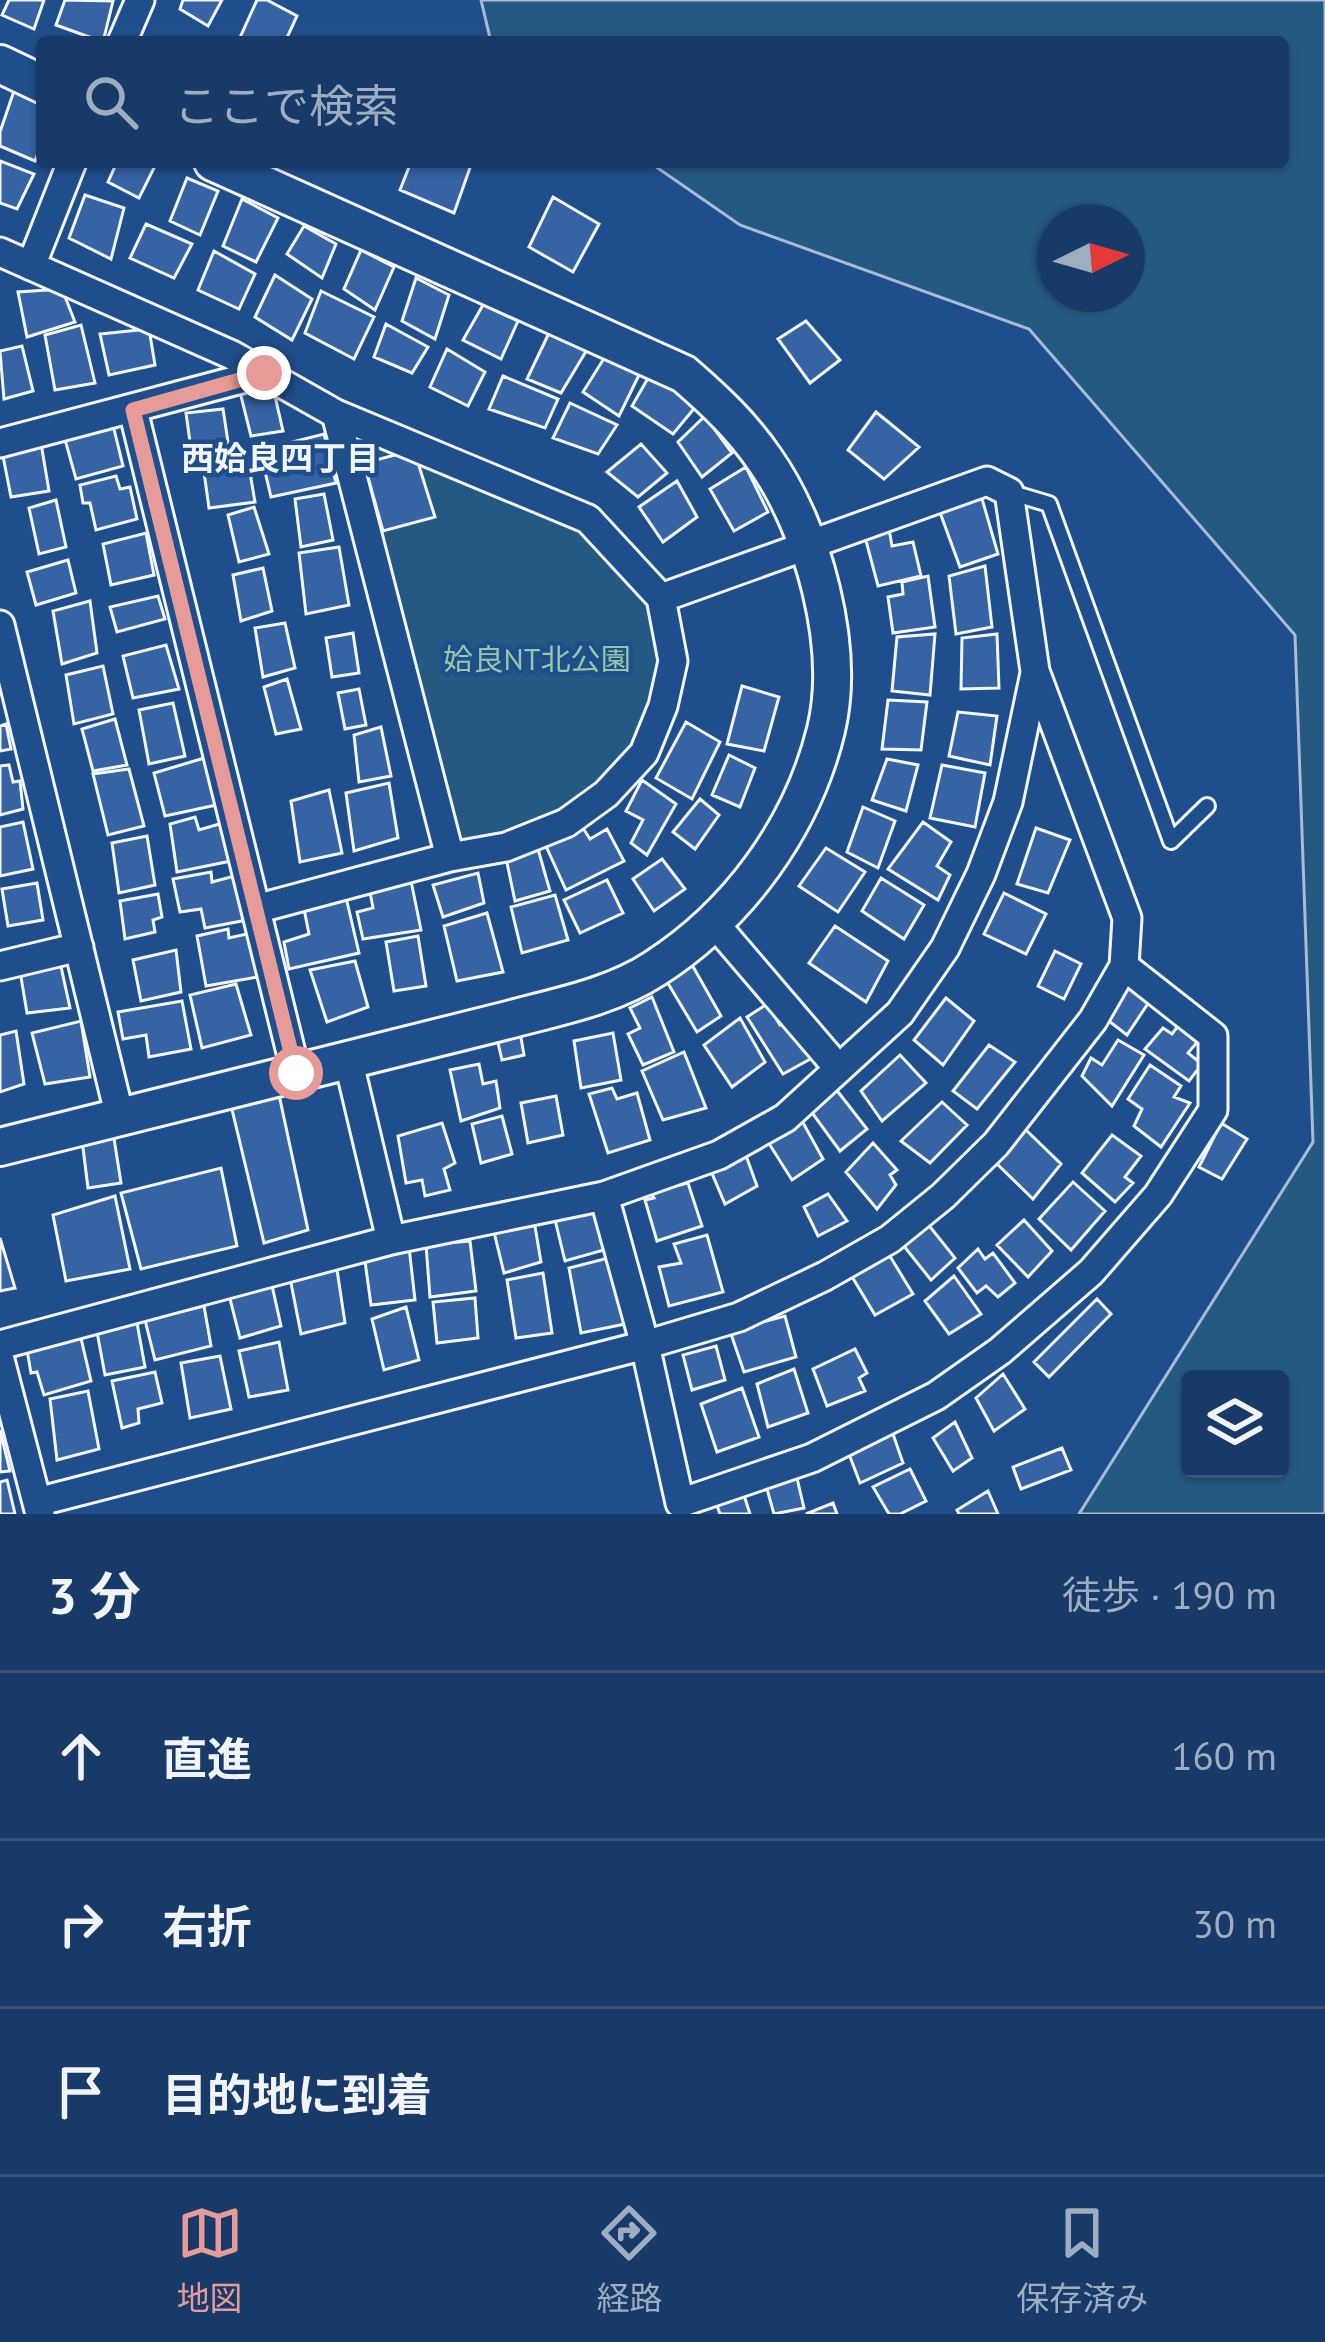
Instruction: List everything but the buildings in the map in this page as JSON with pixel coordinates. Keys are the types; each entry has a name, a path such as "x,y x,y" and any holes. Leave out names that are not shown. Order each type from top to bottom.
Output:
{"street":[{"path":"125,36 140,0"},
{"path":"0,64 36,81"},
{"path":"31,266 70,168"},
{"path":"0,1148 590,998 651,972 715,924 753,881 794,815 826,729 830,669 824,603 809,547 768,463 730,415 684,374 226,168"},
{"path":"0,252 264,373 336,414 588,519 661,598 673,661 663,706 644,753 606,794 566,824 506,847 450,857 256,909"},
{"path":"0,274 31,266"},
{"path":"0,443 264,373"},
{"path":"133,410 296,1073"},
{"path":"336,414 450,857"},
{"path":"0,1360 38,1508 739,1317 890,1239 996,1144 1093,1020 1124,966 1127,918 1035,671 1009,492 987,481 661,598"},
{"path":"0,625 120,1117"},
{"path":"0,1345 392,1240 604,1196 719,1155 785,1118 900,1013 945,948 981,874 1008,802 1035,671"},
{"path":"715,924 839,1069"},
{"path":"0,966 80,946"},
{"path":"604,1196 645,1346 681,1509 812,1458 936,1396 1000,1351 1091,1272 1158,1196 1213,1110 1213,1036 1124,966"},
{"path":"348,1059 392,1240"}],"lane":[{"path":"1009,492 1049,504 1171,841 1207,806"}],"green space":[{"path":"481,0 1325,0 1325,1514 1079,1514 1313,1142 1295,635 1029,329 740,225 658,168 1289,168 1289,36 490,36"},
{"name":"姶良NT北公園","path":"336,414 588,519 661,598 663,706 606,794 450,857"}],"district":[{"name":"西姶良四丁目","path":"280,457"}],"route":[{"path":"264,373 133,410 296,1073"}]}
